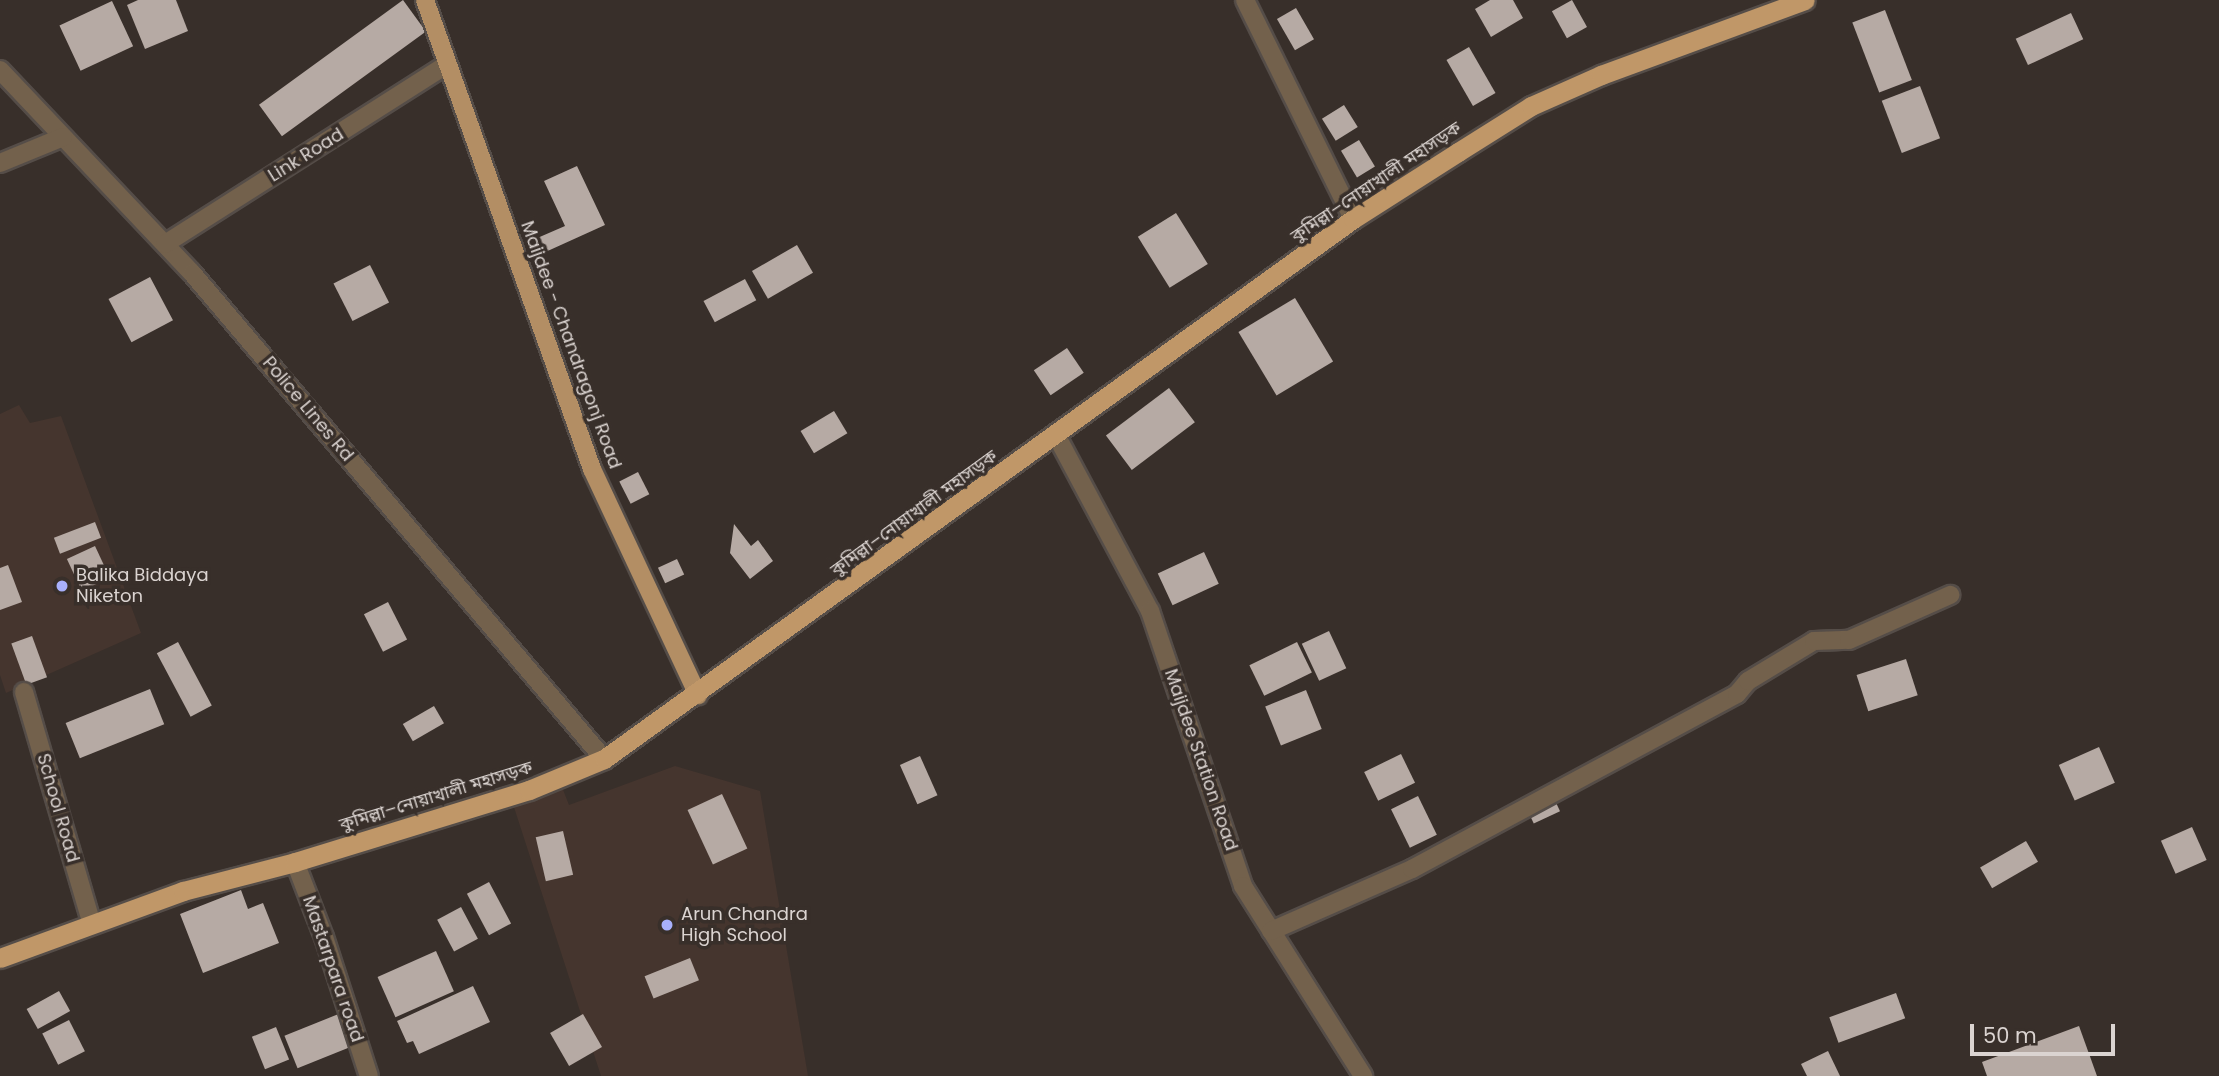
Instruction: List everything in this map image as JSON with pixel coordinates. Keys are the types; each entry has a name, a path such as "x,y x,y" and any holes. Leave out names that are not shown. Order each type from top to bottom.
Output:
{"highway":[{"name":"কুমিল্লা–নোয়াখালী মহাসড়ক","path":"0,958 183,891 295,862 529,790 604,760 698,695 1353,219 1531,106 1639,60 1805,0"}],"main road":[{"name":"Maijdee - Chandragonj Road","path":"425,0 592,469 698,695"}],"street":[{"path":"1245,0 1353,219"},
{"name":"Link Road","path":"165,244 446,65"},
{"name":"Police Lines Rd","path":"0,70 165,244 604,760"},
{"path":"0,163 63,137"},
{"name":"Maijdee Station Road","path":"1056,435 1150,611 1243,886 1363,1076"},
{"path":"1271,931 1412,869 1737,694 1748,681 1814,641 1849,640 1950,594"},
{"name":"School Road","path":"24,692 92,924"},
{"name":"Mastarpara road","path":"295,862 324,937 369,1076"}],"shaded area":[{"name":"Balika Biddaya Niketon","path":"19,405 30,423 61,416 141,633 6,693 0,675 0,414"},
{"name":"Arun Chandra High School","path":"675,766 760,791 808,1076 601,1076 512,801 560,782 569,805"}],"building":[{"path":"138,0 176,0 188,31 145,49 127,5"},
{"path":"403,0 426,32 282,136 259,105"},
{"path":"1490,0 1513,0 1523,18 1491,37 1475,9"},
{"path":"1572,0 1587,27 1567,38 1552,11"},
{"path":"112,1 133,46 81,71 59,26"},
{"path":"1296,8 1314,39 1295,50 1277,19"},
{"path":"1885,10 1912,80 1879,93 1852,23"},
{"path":"2071,13 2083,39 2028,65 2016,39"},
{"path":"1469,47 1496,93 1473,106 1446,60"},
{"path":"1920,86 1940,138 1902,153 1882,101"},
{"path":"1344,105 1358,127 1336,141 1322,119"},
{"path":"1359,140 1375,167 1357,177 1341,151"},
{"path":"577,166 605,225 541,254 535,239 565,226 544,181"},
{"path":"1176,213 1208,264 1170,288 1138,237"},
{"path":"797,245 813,273 768,299 752,271"},
{"path":"370,265 389,302 353,321 333,284"},
{"path":"150,277 173,320 132,342 109,299"},
{"path":"745,279 756,300 715,322 704,301"},
{"path":"1295,298 1333,361 1277,395 1238,332"},
{"path":"1067,348 1084,373 1051,395 1034,370"},
{"path":"1169,388 1195,422 1132,470 1106,436"},
{"path":"834,411 847,433 814,453 801,431"},
{"path":"638,472 649,494 631,504 619,482"},
{"path":"95,522 101,538 60,554 54,538"},
{"path":"734,524 751,546 758,540 773,561 750,579 730,553"},
{"path":"95,546 110,578 82,591 67,559"},
{"path":"1204,552 1219,584 1173,605 1158,574"},
{"path":"677,559 684,574 665,583 658,568"},
{"path":"8,565 22,602 0,610 0,568"},
{"path":"388,602 407,639 383,652 364,614"},
{"path":"1329,631 1346,668 1319,681 1302,644"},
{"path":"32,636 47,677 26,685 11,644"},
{"path":"178,642 212,706 191,717 157,653"},
{"path":"1297,642 1312,673 1264,696 1249,665"},
{"path":"1906,659 1918,695 1868,711 1857,675"},
{"path":"150,689 164,724 80,758 66,723"},
{"path":"1306,690 1322,729 1281,745 1265,706"},
{"path":"434,706 444,723 413,741 403,724"},
{"path":"2099,747 2115,783 2075,801 2059,765"},
{"path":"1401,754 1415,783 1378,801 1364,772"},
{"path":"920,756 937,795 917,804 900,765"},
{"path":"722,794 747,848 713,864 688,810"},
{"path":"1552,794 1560,811 1534,823 1526,806"},
{"path":"1418,796 1437,835 1410,848 1391,809"},
{"path":"2192,827 2207,860 2176,874 2161,841"},
{"path":"563,831 573,875 546,881 536,837"},
{"path":"2026,841 2038,862 1992,888 1980,868"},
{"path":"489,882 511,923 489,935 467,894"},
{"path":"241,890 248,909 263,903 279,943 203,973 180,914"},
{"path":"461,907 478,939 454,951 437,920"},
{"path":"436,951 454,991 395,1017 378,977"},
{"path":"690,958 699,980 654,999 645,976"},
{"path":"473,986 490,1022 419,1054 413,1041 407,1043 397,1021"},
{"path":"59,991 70,1011 38,1029 27,1009"},
{"path":"1896,993 1905,1018 1839,1043 1829,1017"},
{"path":"341,1013 354,1045 298,1068 284,1036"},
{"path":"583,1014 602,1047 569,1066 550,1033"},
{"path":"69,1020 85,1051 58,1065 42,1034"},
{"path":"2079,1026 2097,1076 1987,1076 1982,1062"},
{"path":"276,1027 289,1059 265,1069 252,1037"},
{"path":"1828,1051 1840,1076 1807,1076 1801,1064"}],"place":[{"name":"Balika Biddaya Niketon","path":"62,586"},
{"name":"Arun Chandra High School","path":"667,925"}]}
